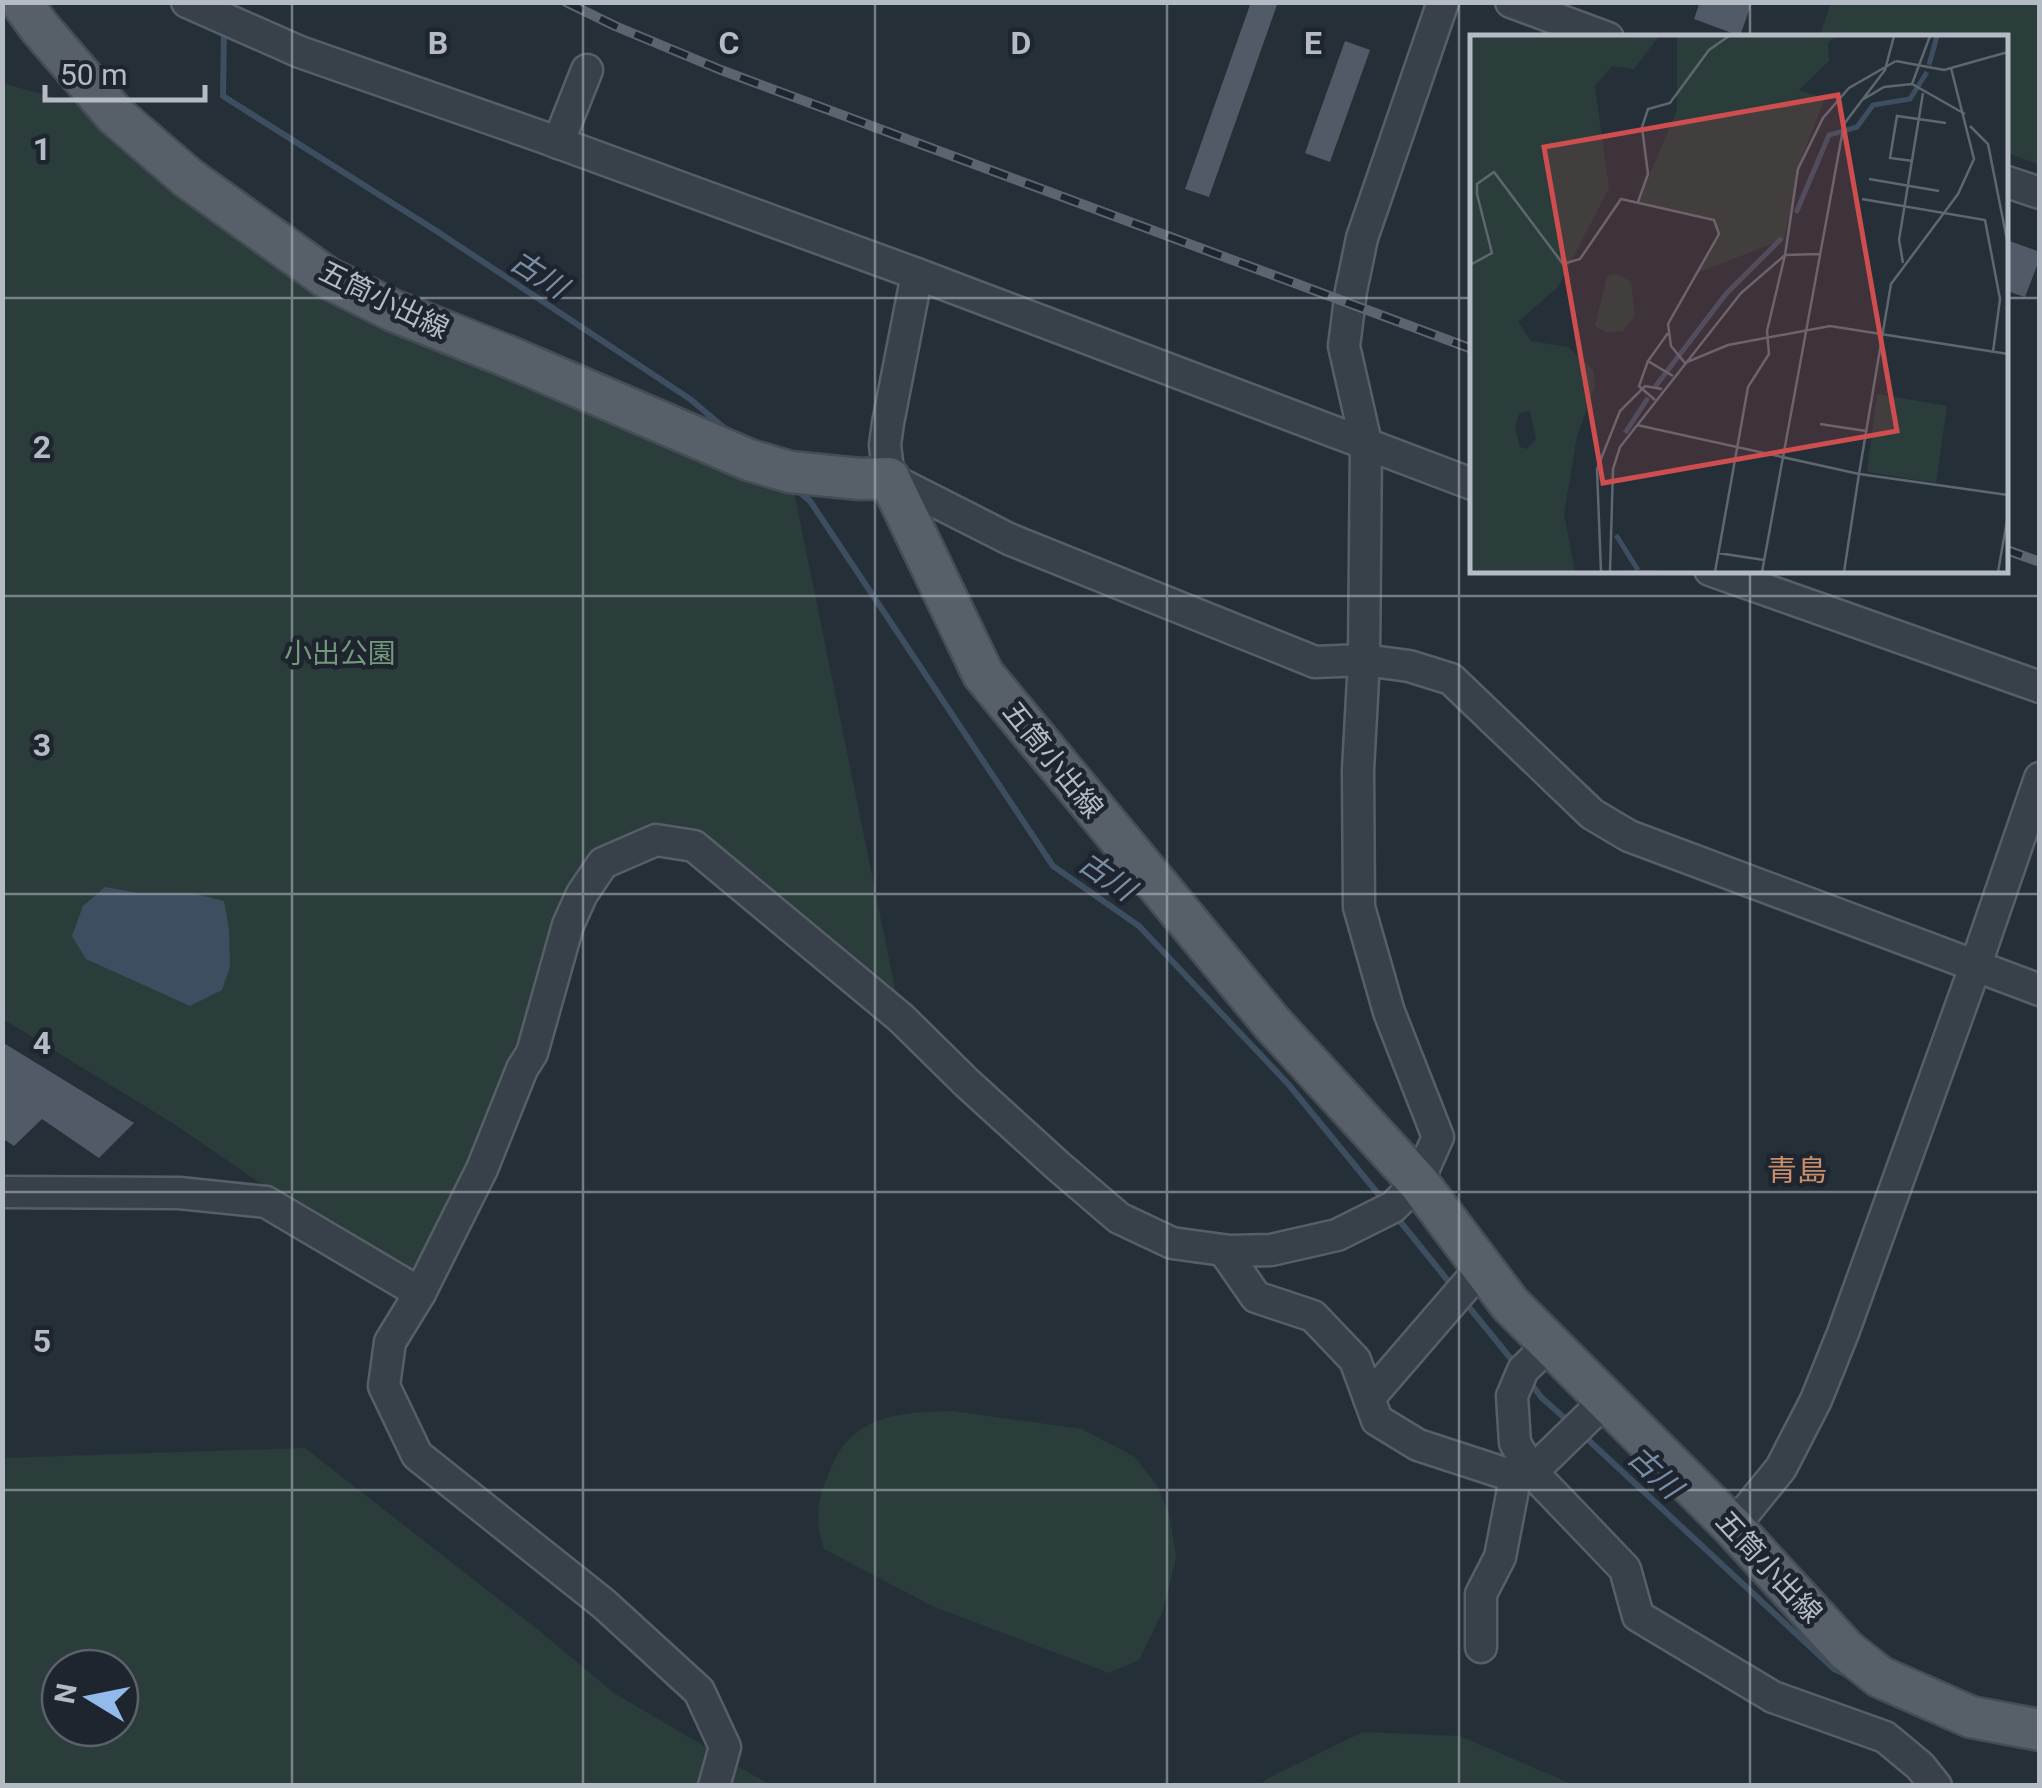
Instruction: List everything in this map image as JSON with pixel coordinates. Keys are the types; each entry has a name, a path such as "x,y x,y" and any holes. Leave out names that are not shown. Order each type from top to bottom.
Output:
{"main road":[{"name":"五筒小出線","path":"21,2 115,115 188,178 326,277 394,311 748,460 790,472 889,478 983,674 1272,1024 1418,1182 1510,1304 1734,1527 1846,1650 1880,1676 1971,1717 2040,1730"}],"street":[{"path":"186,2 300,52 917,274 1470,483"},
{"path":"714,1786 725,1747 699,1691 604,1604 417,1454 384,1386 390,1342 482,1170 532,1052 568,926 582,894 603,864 656,840 694,846 901,1018 1018,1130 1119,1218 1172,1243 1224,1250 1271,1250 1337,1236 1393,1207 1418,1182 1438,1137 1389,1012 1358,907 1366,443 1344,346 1362,238 1442,2"},
{"path":"1511,2 1600,35"},
{"path":"558,143 586,70"},
{"path":"2007,187 2040,193"},
{"path":"917,274 888,423 885,445 889,478 1009,539 1315,662 1364,660 1409,666 1451,678 1592,814 1629,836 2040,990"},
{"path":"1716,572 2040,687"},
{"path":"1734,1527 1781,1468 1816,1400 2040,778"},
{"path":"2,1192 179,1193 266,1202 420,1292"},
{"path":"1224,1250 1256,1297 1313,1316 1355,1360 1377,1420 1418,1445 1510,1475 1524,1473"},
{"path":"1369,1398 1482,1268"},
{"path":"1550,1344 1523,1370 1512,1396 1515,1443 1524,1473 1625,1570 1638,1616 1773,1697 1885,1737 1920,1766 1936,1786"},
{"path":"1482,1647 1481,1594 1500,1557 1524,1473 1606,1400"},
{"path":"1885,1737 1913,1691"}],"green space":[{"path":"1831,3 2039,3 2039,165 2007,153 2007,35 1820,35"},
{"name":"小出公園","path":"2,83 115,115 279,242 790,472 901,1018 694,846 603,863 420,1293 174,1124 3,1019"},
{"path":"952,1411 1082,1429 1135,1457 1157,1486 1169,1513 1176,1557 1163,1611 1139,1660 1109,1673 932,1606 824,1549 818,1523 820,1498 835,1458 849,1439 889,1417"},
{"path":"305,1448 614,1693 770,1785 3,1785 2,1458"},
{"path":"1363,1732 1460,1736 1574,1785 1261,1785 1266,1779"}],"water":[{"path":"105,887 138,893 191,893 224,901 230,967 222,990 190,1006 86,959 72,936 83,906"}],"building":[{"path":"1251,2 1278,2 1209,197 1185,189"},
{"path":"1700,2 1752,2 1740,35 1694,19"},
{"path":"1345,41 1370,50 1330,162 1305,153"},
{"path":"2007,240 2040,252 2025,297 2007,291"},
{"path":"2,1042 134,1123 99,1158 42,1119 14,1146 2,1138"}],"waterway":[{"name":"古川","path":"224,29 223,96 690,399 728,431"},
{"name":"古川","path":"798,491 810,501 1053,866 1139,926 1289,1085 1384,1201"},
{"name":"古川","path":"1395,1215 1453,1287"},
{"name":"古川","path":"1464,1301 1516,1365"},
{"name":"古川","path":"1530,1382 1570,1423"},
{"name":"古川","path":"1583,1435 1834,1669 1847,1675"}],"railway":[{"path":"566,2 721,70 1470,348"},
{"path":"2007,550 2040,562"}],"district":[{"name":"青島","path":"1797,1170"}]}
